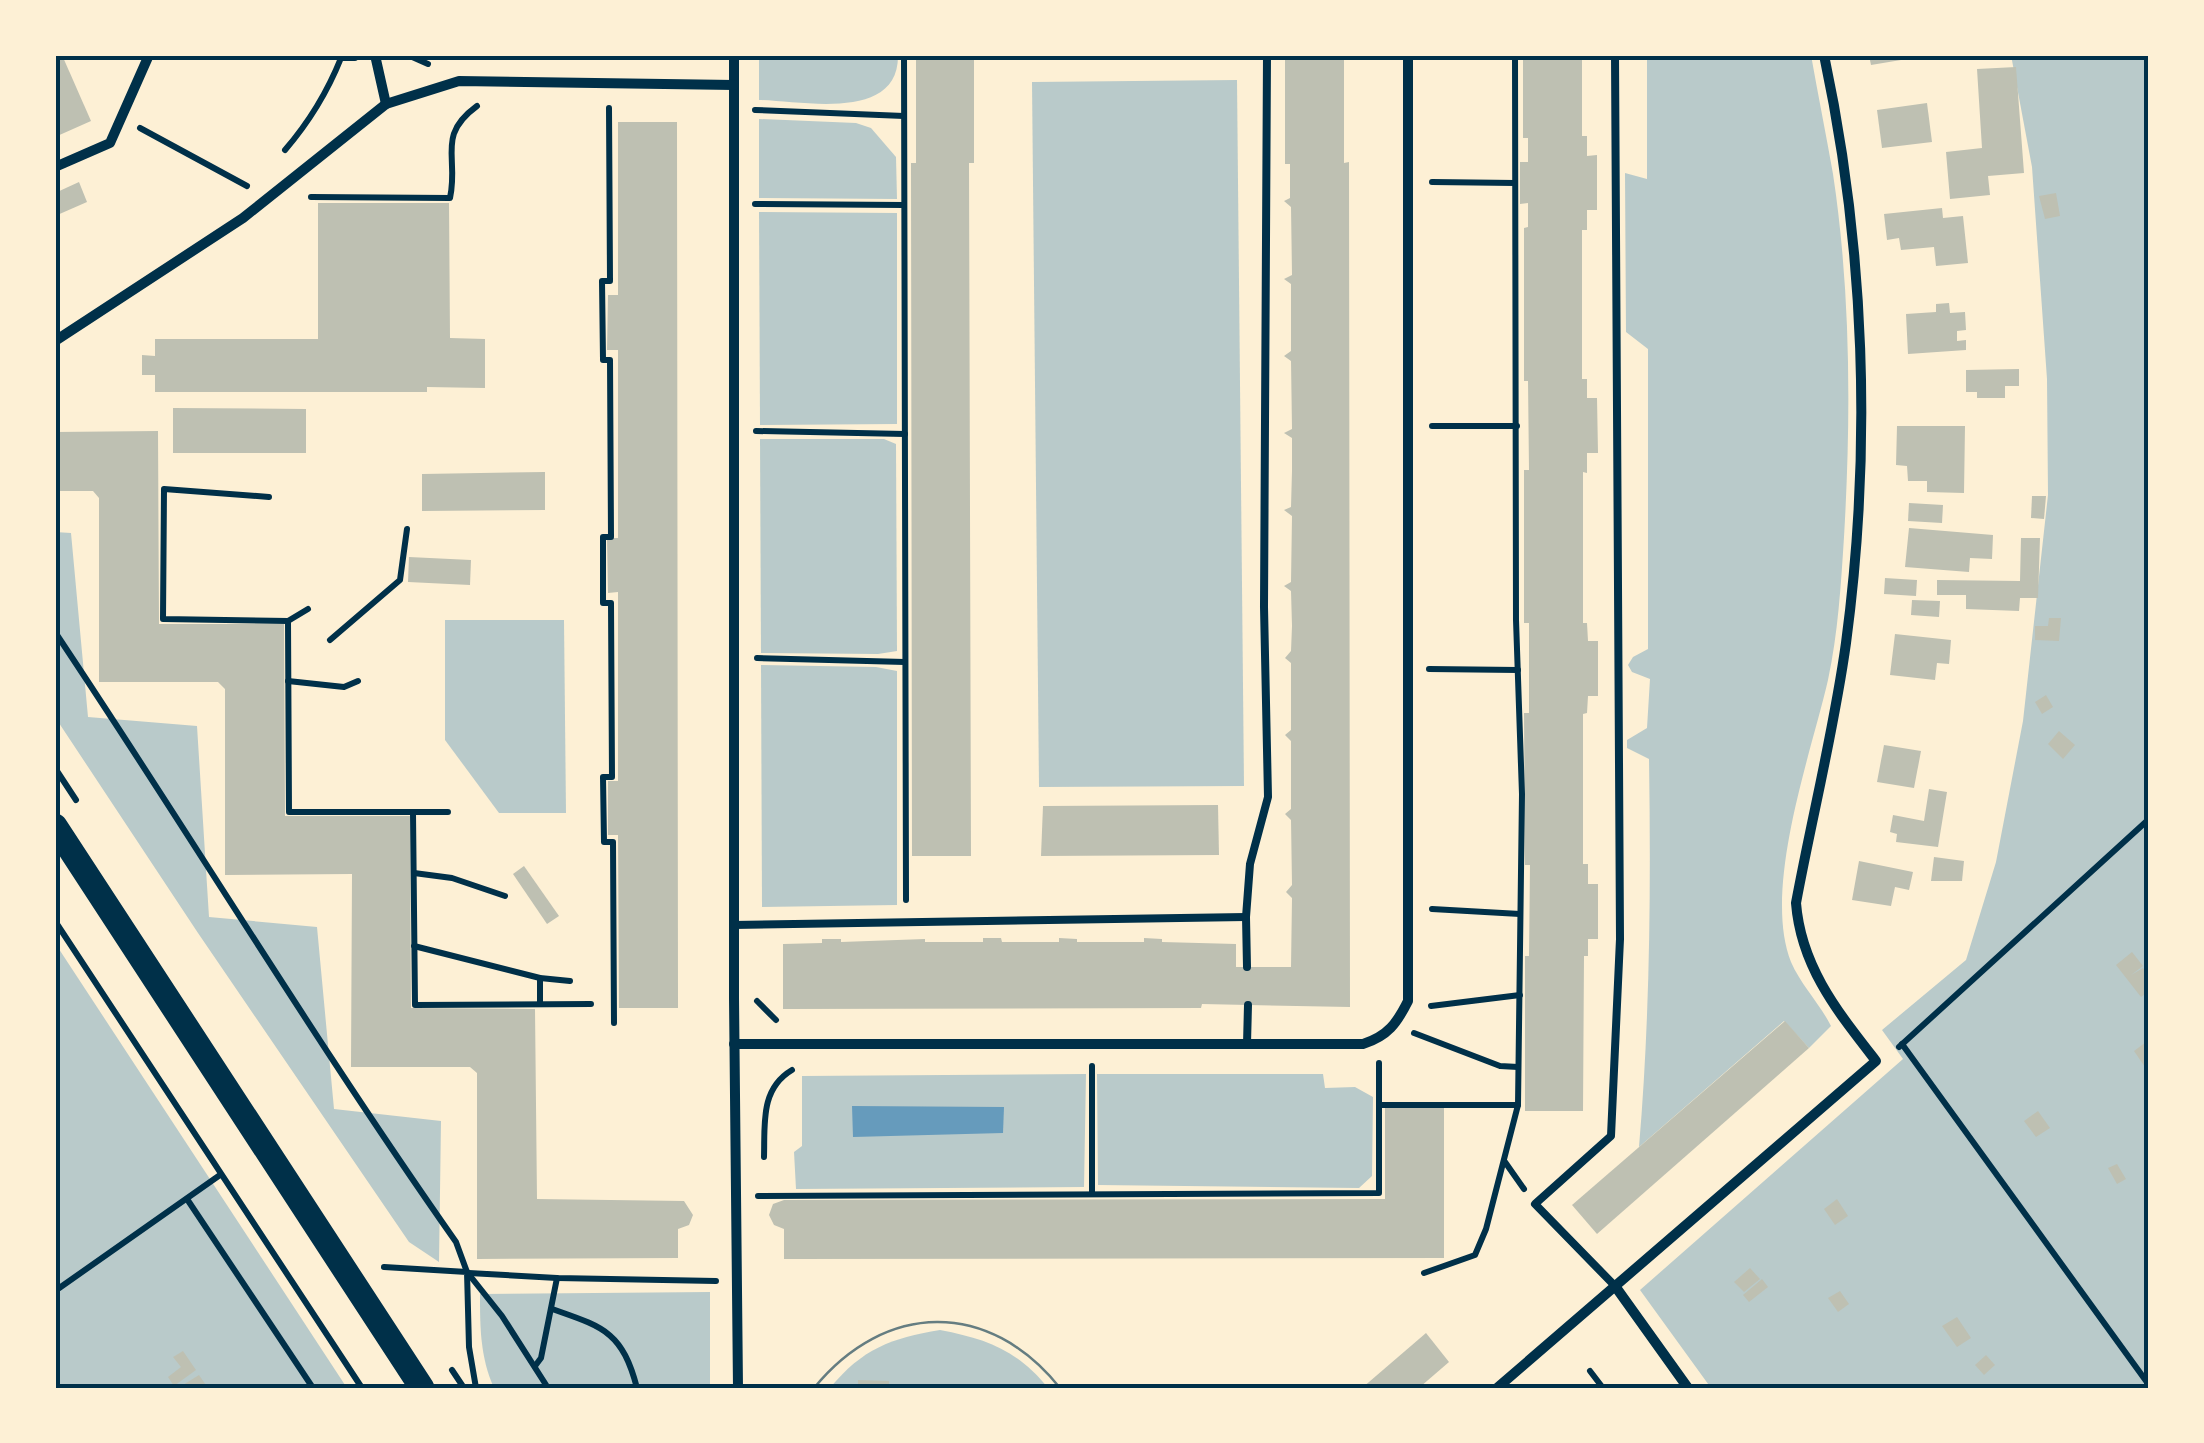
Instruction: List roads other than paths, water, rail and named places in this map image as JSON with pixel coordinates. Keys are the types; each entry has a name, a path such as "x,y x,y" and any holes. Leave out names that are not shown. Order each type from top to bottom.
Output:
{"main road":[{"path":"55,826 422,1388"}],"street":[{"path":"55,167 110,143 148,55"},
{"path":"375,55 386,104"},
{"path":"734,55 738,1388"},
{"path":"734,1044 1363,1044 1382,1038 1398,1022 1408,1001 1408,55"},
{"path":"1498,1388 1876,1062 1825,994 1808,961 1798,929 1796,903 1846,641 1860,475 1863,380 1840,130 1824,55"},
{"path":"55,341 242,218 386,104 459,81 734,85"},
{"path":"1615,1286 1688,1388"}],"lane":[{"path":"1247,967 1250,864 1268,796 1264,607 1267,55"},
{"path":"1615,55 1620,939 1611,1136 1535,1204 1615,1286"},
{"path":"734,924 1246,917"},
{"path":"1247,1044 1248,1005"}],"water":[{"path":"852,1106 1004,1107 1003,1133 853,1137"}],"tram line":[{"path":"814,1388 842,1359 872,1339 904,1326 937,1322 970,1326 1002,1338 1032,1359 1060,1388"}]}
